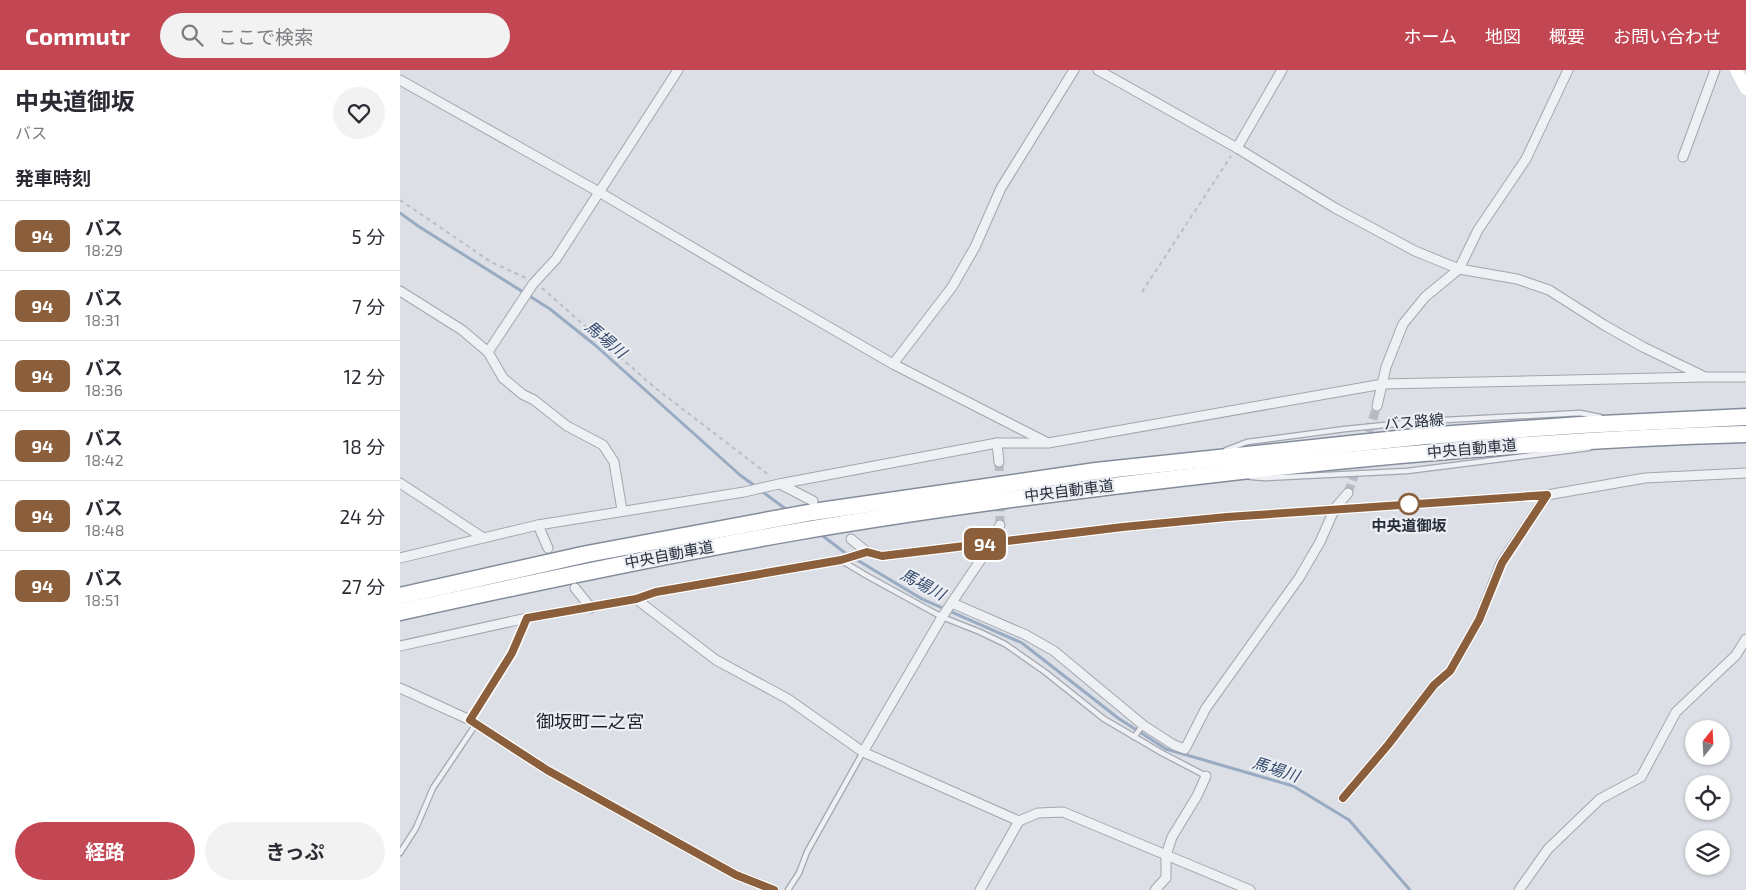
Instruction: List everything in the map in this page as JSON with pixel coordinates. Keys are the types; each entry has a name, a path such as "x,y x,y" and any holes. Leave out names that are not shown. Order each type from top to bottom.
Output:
{"highway":[{"name":"中央自動車道","path":"400,612 590,570 831,526 994,501 1098,487 1746,418"},
{"name":"中央自動車道","path":"400,596 587,554 780,518 813,507 1096,471 1425,436 1572,425 1633,430 1746,434"}],"main road":[{"path":"1736,70 1746,89"}],"street":[{"path":"488,352 524,296 556,259 678,70"},
{"path":"893,364 952,287 975,247 1001,188 1074,70"},
{"path":"1098,70 1237,148 1335,208 1415,251 1458,269 1517,279 1549,290 1635,342 1704,377"},
{"path":"1237,148 1282,70"},
{"path":"1378,406 1386,367 1404,324 1424,297 1458,269 1478,230 1526,158 1568,70"},
{"path":"1683,157 1715,70"},
{"path":"400,80 599,192 893,364 1048,443"},
{"path":"400,292 462,330 488,352 503,378 522,394 534,400 566,426 603,445 614,462 622,510"},
{"path":"400,558 538,524 751,491 779,484 997,443 1048,443 1383,384 1746,377"},
{"path":"997,443 1000,462"},
{"path":"400,646 527,618 636,599 656,592 844,560 863,554 882,556 1123,527 1335,508 1547,495 1645,478 1746,473"},
{"path":"400,483 482,537"},
{"path":"779,484 813,507"},
{"path":"951,604 1026,635 1054,651 1142,727 1185,749 1206,708 1299,578 1320,542 1335,508 1348,493"},
{"path":"1343,798 1388,745 1434,685 1450,671 1479,620 1502,563 1547,495"},
{"path":"538,524 548,548"},
{"path":"863,752 943,616 992,543 1000,525"},
{"path":"851,539 863,554"},
{"path":"576,588 591,608"},
{"path":"636,599 716,660 788,699 863,752 1019,821"},
{"path":"1519,890 1548,849 1600,799 1641,777 1676,712 1736,655 1746,640"},
{"path":"400,688 473,722 547,770 736,875 774,890"},
{"path":"1155,890 1166,878 1166,856 1172,837 1197,796 1206,776"},
{"path":"980,890 1019,821 1038,813 1063,812 1250,890"}],"lane":[{"path":"844,560 869,577 943,616 1012,648 1104,719 1206,776"},
{"path":"400,853 416,828 433,788 512,653 527,618"},
{"path":"1136,736 1142,727"},
{"path":"788,890 799,873 807,852 863,752"}],"path":[{"path":"1142,292 1237,148"},
{"path":"400,200 492,262 534,283 654,387 779,484"}],"waterway":[{"name":"馬場川","path":"400,213 550,309 595,345 740,475 755,486"},
{"name":"馬場川","path":"760,490 787,510"},
{"name":"馬場川","path":"819,533 844,552 922,599 1022,643 1118,718 1166,749 1293,786 1349,820 1410,890"}],"tunnel":[{"path":"1364,445 1377,406"},
{"path":"1348,493 1360,458"},
{"path":"999,462 1000,525"}],"bus line":[{"name":"94","path":"774,890 736,875 547,770 470,720 512,653 527,618 636,599 656,592 841,560 867,552 882,556 1123,527 1227,517 1335,508 1547,495 1502,563 1479,620 1450,671 1434,685 1388,745 1343,798"}],"place":[{"name":"中央道御坂","path":"1409,504"}],"district":[{"name":"御坂町二之宮","path":"590,722"}]}
